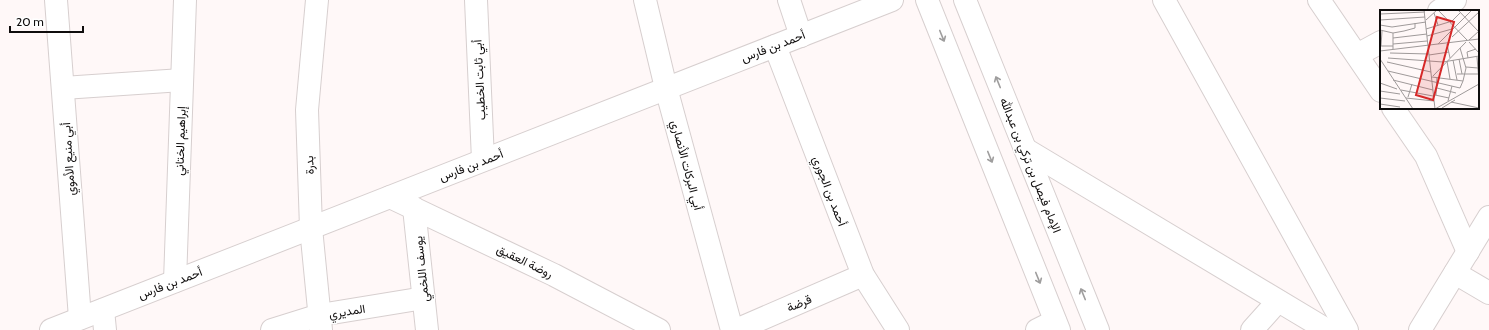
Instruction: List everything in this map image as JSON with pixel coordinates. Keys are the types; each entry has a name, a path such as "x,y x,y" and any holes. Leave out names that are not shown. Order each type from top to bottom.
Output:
{"street":[{"name":"أبي منيع الأموي","path":"56,0 80,318"},
{"name":"إبراهيم الختاني","path":"175,281 185,0"},
{"name":"بدرة","path":"317,0 307,110 311,228 320,322"},
{"name":"أبي ثابت الخطيب","path":"476,0 483,160"},
{"name":"أبي البركات الأنصاري","path":"645,0 666,88 732,330"},
{"path":"789,0 801,36"},
{"name":"أحمد بن فارس","path":"51,330 80,318 104,320 175,281 892,0"},
{"path":"927,0 1050,327"},
{"name":"الإمام فيصل بن تركي بن عبدالله","path":"965,0 1098,330"},
{"path":"1164,0 1347,330"},
{"path":"1319,0 1380,89"},
{"path":"1440,10 1455,0"},
{"path":"1357,55 1380,43"},
{"name":"أحمد بن الجوري","path":"775,46 863,275 898,330"},
{"path":"63,88 182,80"},
{"path":"1394,109 1426,156 1468,252"},
{"path":"1025,149 1327,330"},
{"name":"روضة العقيق","path":"390,197 554,275 659,330"},
{"name":"يوسف اللخمي","path":"414,208 427,330"},
{"path":"1420,330 1489,217"},
{"path":"1455,273 1489,293"},
{"name":"قرضة","path":"736,330 863,275"},
{"name":"المديري","path":"272,330 320,322 424,298"},
{"path":"1252,330 1278,301"}]}
